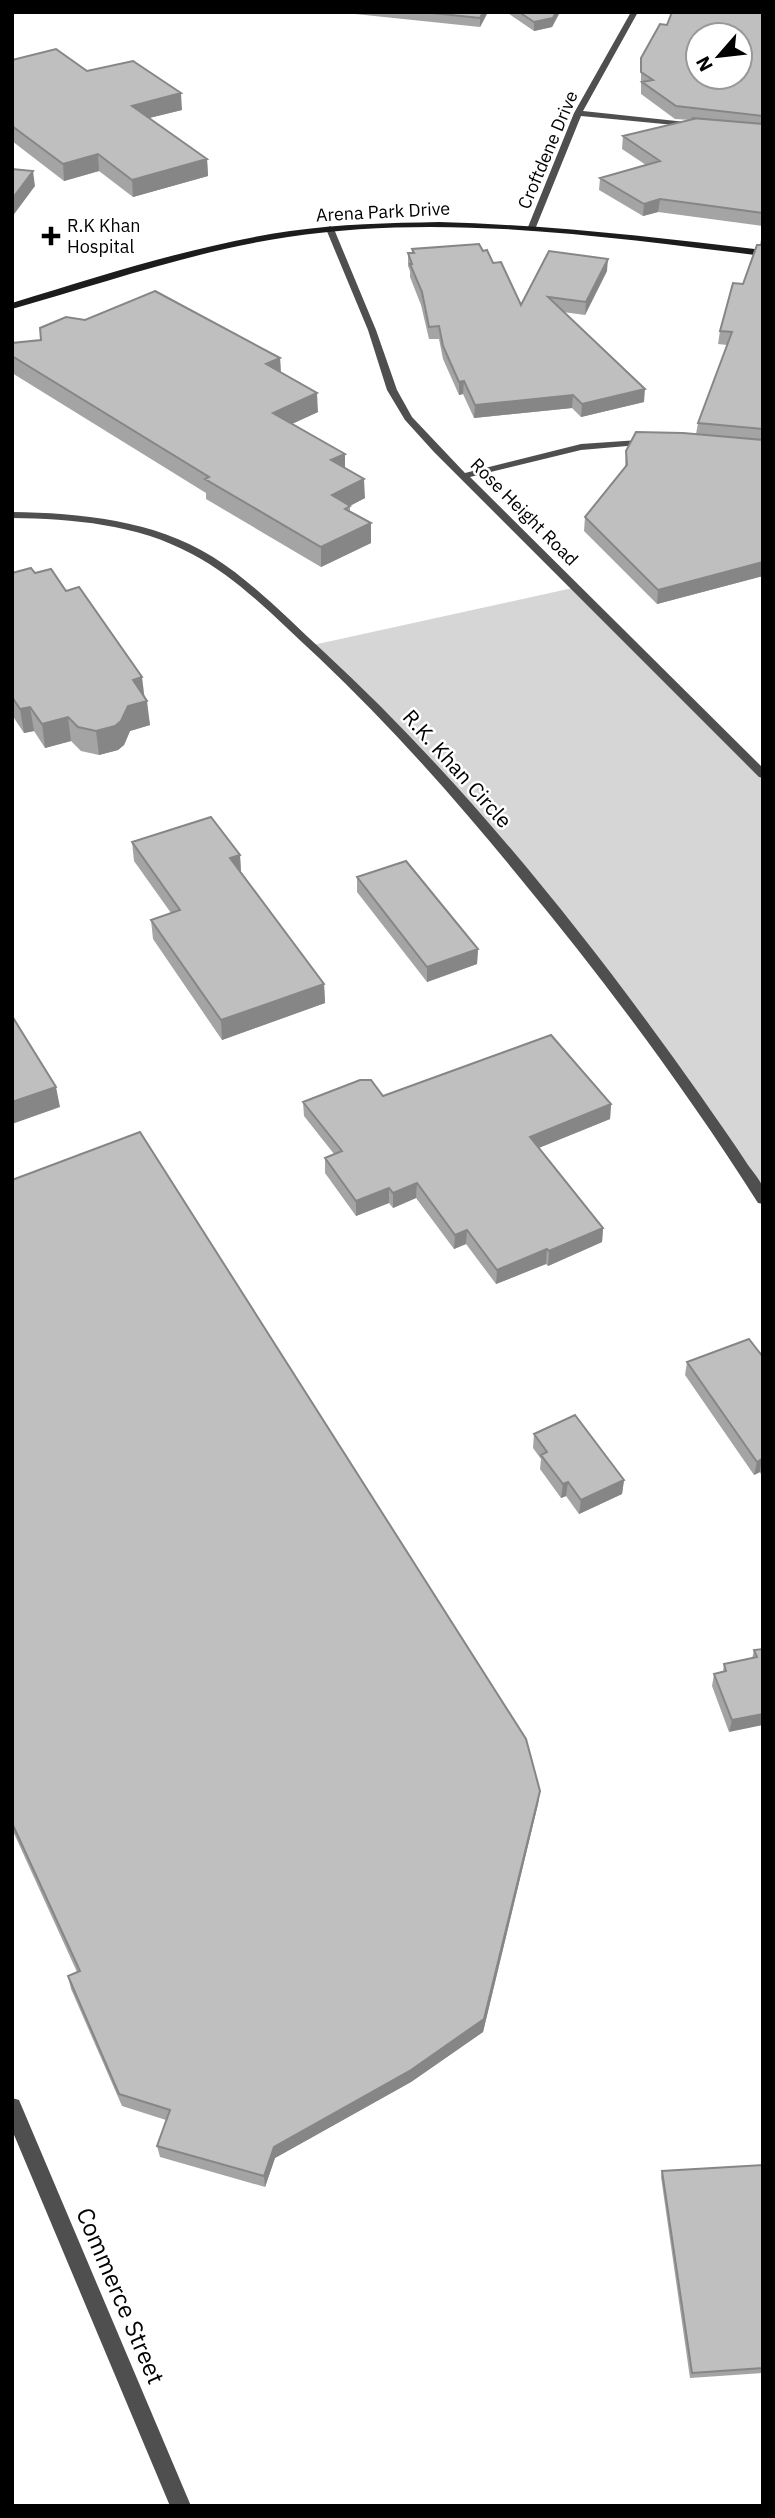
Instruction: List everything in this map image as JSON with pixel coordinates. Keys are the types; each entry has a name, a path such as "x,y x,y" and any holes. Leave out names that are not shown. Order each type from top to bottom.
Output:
{"street":[{"name":"Croftdene Drive","path":"532,227 578,113 635,12"},
{"path":"578,113 710,127"},
{"name":"Arena Park Drive","path":"12,306 190,253 330,229 470,223 532,227 763,253"},
{"name":"Rose Height Road","path":"330,229 372,331 392,390 408,418 763,775"},
{"path":"464,477 581,447 657,441"},
{"name":"R.K. Khan Circle","path":"12,516 73,519 113,525 158,536 194,550 231,575 324,657 449,787 552,909 680,1076 763,1199"},
{"name":"Commerce Street","path":"12,2106 181,2506"}],"shaded area":[{"path":"577,587 763,774 763,1203 674,1072 488,834 313,645"}],"building":[{"path":"422,12 483,12 480,18"},
{"path":"519,12 556,12 553,18 534,22"},
{"path":"672,12 763,12 763,116 676,106 642,82 653,80 641,72 641,58 660,24 667,25"},
{"path":"56,49 87,71 133,61 181,93 132,106 207,159 132,180 98,154 63,164 12,126 12,60"},
{"path":"692,118 763,124 763,213 660,199 644,204 600,178 660,161 623,136 694,119"},
{"path":"12,169 33,171 12,199"},
{"path":"479,244 483,251 487,250 493,263 501,262 521,305 549,251 608,259 586,302 548,297 645,389 582,404 573,395 475,405 464,381 459,382 443,346 439,326 429,327 422,292 408,253 414,253 412,249"},
{"path":"757,245 763,245 763,429 698,423 732,332 720,331 733,283 743,284"},
{"path":"155,291 280,358 266,364 317,393 273,413 345,454 331,460 364,479 332,495 350,506 345,509 371,523 321,547 205,479 209,477 12,356 12,343 41,340 40,328 66,317 85,320"},
{"path":"636,432 763,440 763,562 658,590 585,517 627,465 626,451"},
{"path":"31,568 35,573 51,569 66,591 79,587 142,677 133,680 147,701 128,706 121,721 115,726 96,731 78,727 68,717 42,724 30,707 20,709 12,697 12,573"},
{"path":"211,817 240,855 230,858 324,984 221,1020 151,920 180,910 132,842"},
{"path":"406,861 478,949 427,967 357,877"},
{"path":"12,1016 56,1087 12,1102"},
{"path":"551,1035 611,1104 530,1137 603,1228 497,1270 467,1230 455,1235 417,1183 393,1193 389,1188 356,1201 325,1158 342,1151 303,1102 360,1080 371,1080 383,1096"},
{"path":"140,1132 526,1739 540,1791 484,2019 411,2070 274,2147 264,2176 157,2146 170,2110 119,2094 68,1976 80,1971 12,1823 12,1180"},
{"path":"749,1339 763,1357 763,1460 757,1462 687,1362"},
{"path":"575,1415 624,1480 581,1500 568,1482 563,1484 541,1455 547,1452 534,1434"},
{"path":"763,1649 763,1714 732,1720 714,1674 726,1671 724,1664 757,1657 754,1650"},
{"path":"763,2165 763,2368 692,2373 662,2171"}],"place":[{"name":"R.K Khan Hospital","path":"51,236"}]}
